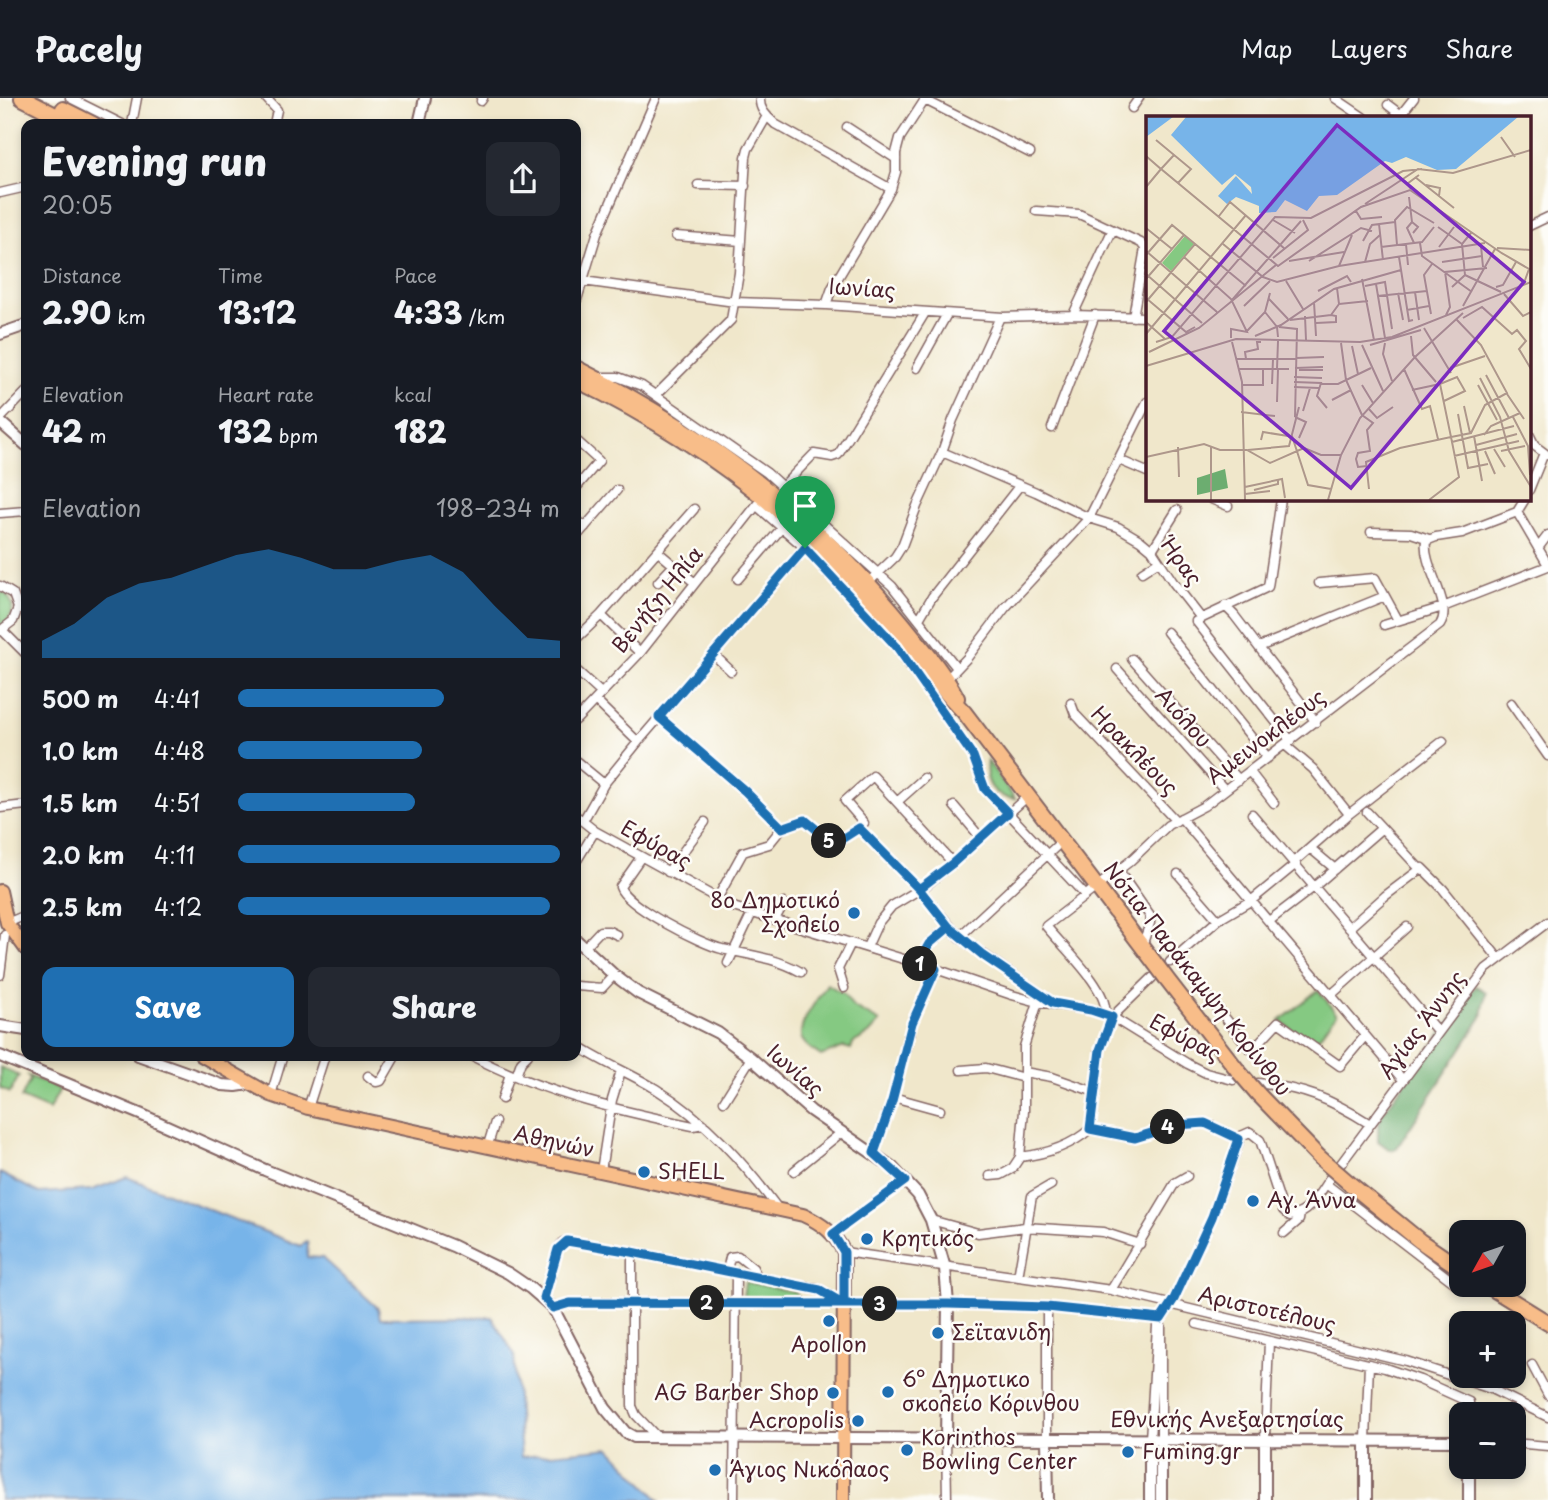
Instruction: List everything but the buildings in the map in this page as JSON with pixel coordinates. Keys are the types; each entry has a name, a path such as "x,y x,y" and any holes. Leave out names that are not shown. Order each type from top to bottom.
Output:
{"highway":[{"path":"9,98 32,100 80,119"},
{"path":"32,100 64,119"},
{"name":"Νότια Παράκαμψη Κορίνθου","path":"581,370 688,424 863,577 952,673 964,712"},
{"name":"Νότια Παράκαμψη Κορίνθου","path":"581,383 663,427 769,496 785,524 814,536 855,584 900,645 964,712 1062,841 1091,891 1142,946 1154,962 1159,978 1236,1076 1258,1088 1319,1157 1420,1241 1449,1261"},
{"path":"1506,1297 1548,1323"}],"main road":[{"path":"0,891 6,930 21,944"},
{"name":"Αθηνών","path":"211,1061 271,1095 308,1108 803,1215 818,1222 833,1234 844,1252"},
{"path":"844,1252 844,1500"}],"street":[{"path":"70,98 111,119"},
{"path":"133,119 137,98"},
{"path":"266,98 277,110 275,119"},
{"path":"420,119 425,98"},
{"path":"760,98 760,104 767,116 796,136 891,189"},
{"path":"1132,108 1139,98"},
{"path":"1335,98 1362,116"},
{"path":"1402,116 1415,98"},
{"path":"826,305 832,288 891,189 900,138 925,99 1030,153"},
{"path":"581,273 651,100"},
{"path":"1388,106 1400,116"},
{"path":"656,395 732,320 748,149 767,116"},
{"path":"848,127 896,159"},
{"path":"698,185 745,186"},
{"path":"0,192 21,188"},
{"path":"1036,211 1079,214 1132,238 1145,248 1133,317"},
{"path":"1530,226 1548,217"},
{"path":"1073,315 1112,231"},
{"path":"676,236 741,241"},
{"name":"Ιωνίας","path":"581,280 735,302 826,305 1000,317 1146,317"},
{"name":"Βενήζη Ηλία","path":"581,715 640,653 769,496 814,454 832,457 838,455 925,313"},
{"path":"917,368 947,314"},
{"path":"1052,428 1095,315"},
{"path":"876,576 902,546 953,419 1000,317"},
{"path":"0,334 21,327"},
{"path":"592,376 629,380 656,395 688,424"},
{"path":"21,398 0,421 21,440"},
{"path":"814,536 876,576 919,619 952,673 1005,608 1088,518 1146,404"},
{"path":"1530,436 1535,446 1546,454 1530,488"},
{"path":"581,445 599,461 581,482"},
{"name":"Ήρας","path":"942,452 1088,518 1118,527 1152,550 1288,743 1349,814"},
{"path":"1119,460 1146,472"},
{"path":"919,619 932,597 1020,485"},
{"path":"581,531 617,490"},
{"path":"1213,500 1228,506"},
{"path":"1199,620 1268,587 1281,500"},
{"path":"1371,532 1411,533 1429,539 1462,533 1517,512 1524,500"},
{"path":"581,634 694,509"},
{"path":"1152,550 1177,510"},
{"path":"0,513 21,511"},
{"path":"1384,625 1443,607 1548,565 1517,512"},
{"path":"581,523 585,527"},
{"path":"738,579 785,524"},
{"path":"1538,548 1548,535"},
{"path":"814,536 852,596 900,645 968,748 978,766 985,789 1046,855 1091,891"},
{"path":"581,815 638,742 814,536"},
{"path":"1429,539 1424,546 1443,607"},
{"path":"657,551 695,583"},
{"path":"1142,572 1159,561"},
{"path":"659,582 674,565"},
{"path":"1319,583 1375,578 1398,620"},
{"path":"0,586 13,594 21,606"},
{"path":"1259,647 1385,596"},
{"path":"1225,606 1316,722"},
{"name":"Αμεινοκλέους","path":"1108,1016 1098,988 1046,926 1142,851 1161,831 1204,806 1440,625 1444,617 1443,607"},
{"path":"21,609 1,631 21,649"},
{"path":"601,615 640,653"},
{"path":"1167,632 1268,758"},
{"path":"713,654 731,671"},
{"path":"1132,659 1239,780"},
{"name":"Αιόλου","path":"1116,669 1225,790"},
{"path":"581,676 638,742"},
{"name":"Ηρακλέους","path":"1071,703 1075,715 1179,819 1252,900 1403,1080"},
{"path":"1511,703 1548,756"},
{"path":"659,717 745,791 782,828"},
{"path":"968,748 983,737"},
{"path":"1365,1036 1340,1066 1278,1022 1250,1049 1173,959 1218,920 1252,900 1349,814 1443,741"},
{"path":"581,765 604,784"},
{"path":"1250,772 1274,803"},
{"path":"717,899 743,852 769,844 782,828 805,820 834,844 859,828 864,823 845,801 873,776 953,863"},
{"path":"897,802 923,778"},
{"path":"867,947 884,915 900,900 953,863 1028,796"},
{"path":"0,808 21,806"},
{"path":"954,806 981,838"},
{"path":"1367,812 1419,868 1428,872 1499,959"},
{"path":"1252,814 1438,1032"},
{"name":"Εφύρας","path":"581,820 595,831 717,899 752,913 918,963 1012,995 1091,1010 1108,1016 1206,1073 1236,1076"},
{"path":"668,872 705,822"},
{"path":"859,828 919,889 959,937 1053,1003"},
{"path":"1269,921 1315,886 1382,828"},
{"path":"581,854 595,831"},
{"path":"959,937 1062,841"},
{"path":"1310,848 1335,869"},
{"path":"641,857 620,887 626,898 693,937 722,949 776,960 801,972"},
{"path":"1349,928 1419,868"},
{"path":"1118,870 1150,916 1142,946"},
{"path":"1178,874 1218,920"},
{"path":"775,919 784,903"},
{"path":"729,963 752,913"},
{"path":"0,975 6,930 21,919"},
{"name":"Αγίας Άννης","path":"1340,1165 1482,973 1548,922"},
{"path":"918,963 929,944 949,927"},
{"path":"1331,995 1407,927"},
{"path":"581,943 600,931 617,935"},
{"path":"844,988 838,969 852,943"},
{"name":"Ιωνίας","path":"581,945 638,993 718,1033 751,1058 801,1103 874,1153 905,1181 922,1202 931,1220 945,1268 948,1304 947,1438"},
{"path":"874,1153 893,1097 912,1023 936,969"},
{"path":"581,986 602,988 614,975"},
{"path":"1020,1157 1067,1146 1090,1129 1100,1050 1108,1016 1159,978"},
{"path":"990,1176 1001,1175 1012,1169 1020,1157 1024,1111 1024,1046 1038,1002"},
{"path":"0,1026 21,1029"},
{"path":"581,1048 684,1107 743,1164 779,1210"},
{"name":"Εθνικής Ανεξαρτησίας","path":"0,1056 265,1170 453,1246 508,1273 544,1298 553,1308 605,1408 615,1422 634,1437 1449,1441"},
{"path":"724,1101 751,1058"},
{"path":"155,1061 222,1085 249,1084"},
{"path":"271,1095 281,1061"},
{"path":"308,1108 323,1061"},
{"path":"368,1076 376,1082 381,1081 393,1061"},
{"path":"486,1061 560,1094 611,1109 693,1126 703,1124"},
{"path":"502,1098 523,1061"},
{"path":"961,1070 986,1068 1052,1077 1095,1092"},
{"path":"601,1171 611,1109 621,1071"},
{"path":"1258,1088 1298,1089 1325,1098 1370,1124"},
{"path":"893,1097 940,1110"},
{"path":"487,1148 495,1122"},
{"path":"1090,1129 1135,1138 1165,1128 1205,1123 1239,1139"},
{"path":"794,1171 842,1132"},
{"path":"1150,1500 1156,1439 1161,1319 1170,1306 1212,1217 1239,1139 1247,1132 1255,1134 1260,1140 1283,1209 1290,1216 1300,1213 1310,1205 1328,1182 1449,1278"},
{"path":"1111,1290 1175,1183 1187,1176"},
{"path":"833,1234 905,1181"},
{"path":"1017,1277 1032,1196 1036,1191 1051,1185"},
{"path":"1284,1233 1296,1224 1300,1213"},
{"path":"931,1220 978,1233 1025,1227 1103,1232 1140,1244"},
{"path":"544,1298 558,1249 567,1241 820,1290 844,1304"},
{"path":"632,1252 632,1406 636,1415 657,1437"},
{"name":"Αριστοτέλους","path":"844,1252 1111,1290 1449,1372"},
{"path":"734,1500 736,1303 730,1257 738,1256 753,1268 757,1276"},
{"path":"553,1308 570,1303 948,1304 1047,1307 1161,1319"},
{"path":"1047,1307 1048,1500"},
{"path":"1197,1324 1369,1364 1420,1380 1469,1402"},
{"path":"1265,1500 1269,1341"},
{"path":"1366,1500 1369,1364"},
{"path":"1532,1365 1548,1395"},
{"name":"Αριστοτέλους","path":"1492,1388 1548,1417"},
{"path":"947,1438 947,1500"},
{"path":"1156,1439 1161,1500"},
{"path":"1526,1444 1548,1446"},
{"path":"1469,1479 1469,1500"}],"green space":[{"path":"0,589 12,603 12,613 0,627"},
{"path":"987,760 1015,799 995,792 991,787 987,775"},
{"path":"827,984 844,994 853,1007 880,1022 869,1034 853,1043 851,1049 844,1047 821,1056 803,1041 801,1036 804,1021"},
{"path":"1476,986 1486,992 1482,1017 1396,1149 1390,1150 1378,1141 1378,1126 1382,1114"},
{"path":"1318,990 1337,1014 1313,1044 1280,1021"},
{"path":"0,1067 19,1076 10,1093 0,1088"},
{"path":"28,1076 60,1089 49,1110 21,1098 30,1080"},
{"path":"745,1282 795,1292 797,1295 795,1299 743,1297"}],"water":[{"path":"0,1173 39,1193 92,1190 127,1177 301,1246 306,1241 307,1257 323,1258 378,1308 380,1318 492,1317 514,1354 521,1457 610,1448 659,1500 0,1500"}],"place":[{"name":"8ο Δημοτικό Σχολείο","path":"854,913"},
{"name":"SHELL","path":"644,1172"},
{"name":"Αγ. Άννα","path":"1253,1201"},
{"name":"Κρητικός","path":"867,1239"},
{"name":"Apollon","path":"829,1321"},
{"name":"Σεϊτανιδη","path":"938,1333"},
{"name":"6° Δημοτικο σκολείο Κόρινθου","path":"888,1392"},
{"name":"AG Barber Shop","path":"833,1393"},
{"name":"Acropolis","path":"858,1421"},
{"name":"Korinthos Bowling Center","path":"907,1450"},
{"name":"Fuming.gr","path":"1128,1452"},
{"name":"Άγιος Νικόλαος","path":"715,1470"}],"route":[{"path":"805,548 659,717 745,791 782,828 805,820 834,844 859,828 919,889 949,927 984,956 1053,1003 1112,1017 1100,1050 1090,1129 1135,1138 1177,1125 1205,1123 1239,1139 1212,1217 1174,1299 1161,1319 1047,1307 844,1304 820,1290 567,1241 558,1249 544,1298 553,1308 570,1303 844,1304 844,1252 833,1234 905,1181 874,1153 892,1101 912,1023 936,969 918,963 929,944 949,927 919,889 932,881 1008,813 985,789 973,756 897,647 805,548"}]}
